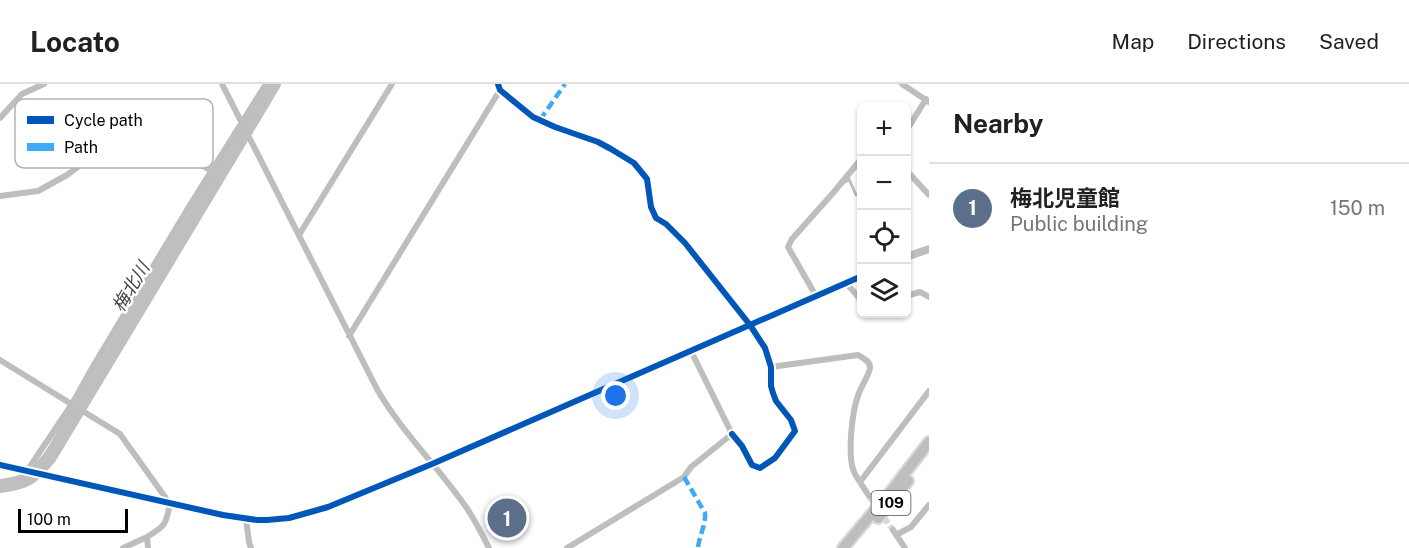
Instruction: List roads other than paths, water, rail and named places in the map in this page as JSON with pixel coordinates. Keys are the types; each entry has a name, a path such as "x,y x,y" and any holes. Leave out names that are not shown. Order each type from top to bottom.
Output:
{"highway":[{"name":"109","path":"843,548 929,440"},
{"name":"109","path":"853,548 894,500 928,454"}],"street":[{"path":"17,99 22,94 44,84"},
{"path":"222,84 349,336 390,411 465,506 489,548"},
{"path":"27,471 72,404 211,171 266,84"},
{"path":"299,235 392,84"},
{"path":"902,84 927,100 911,124"},
{"path":"349,336 499,87 533,117 598,142 634,163 647,178 651,207 656,218 666,224 685,243 750,325 765,348 771,367 773,393 776,401 791,420 795,431 775,458 760,468 752,465 742,446 732,434 691,351"},
{"path":"0,118 15,102"},
{"path":"816,296 788,247 792,239 857,163"},
{"path":"0,196 38,191 76,168"},
{"path":"207,168 211,171"},
{"path":"911,175 929,195"},
{"path":"911,255 929,249"},
{"path":"0,465 246,519 267,520 308,514 432,464 857,278"},
{"path":"846,283 857,296"},
{"path":"911,295 920,292 929,297"},
{"path":"771,367 858,355 868,361 871,367 870,372 862,382 857,396 851,435 854,471 869,496"},
{"path":"0,360 120,434 170,504 168,519 164,526 123,548"},
{"path":"860,482 929,391"},
{"path":"567,548 684,477 691,467 732,434"},
{"path":"905,548 894,533 912,527 929,505"},
{"path":"246,519 251,548"},
{"path":"147,537 148,548"}],"lane":[{"path":"837,188 849,180 856,195"}],"waterway":[{"name":"梅北川","path":"0,486 24,481 39,470 50,457 274,84"}],"tunnel":[{"path":"869,496 893,530"}],"place":[{"name":"梅北児童館","path":"507,518"}]}
